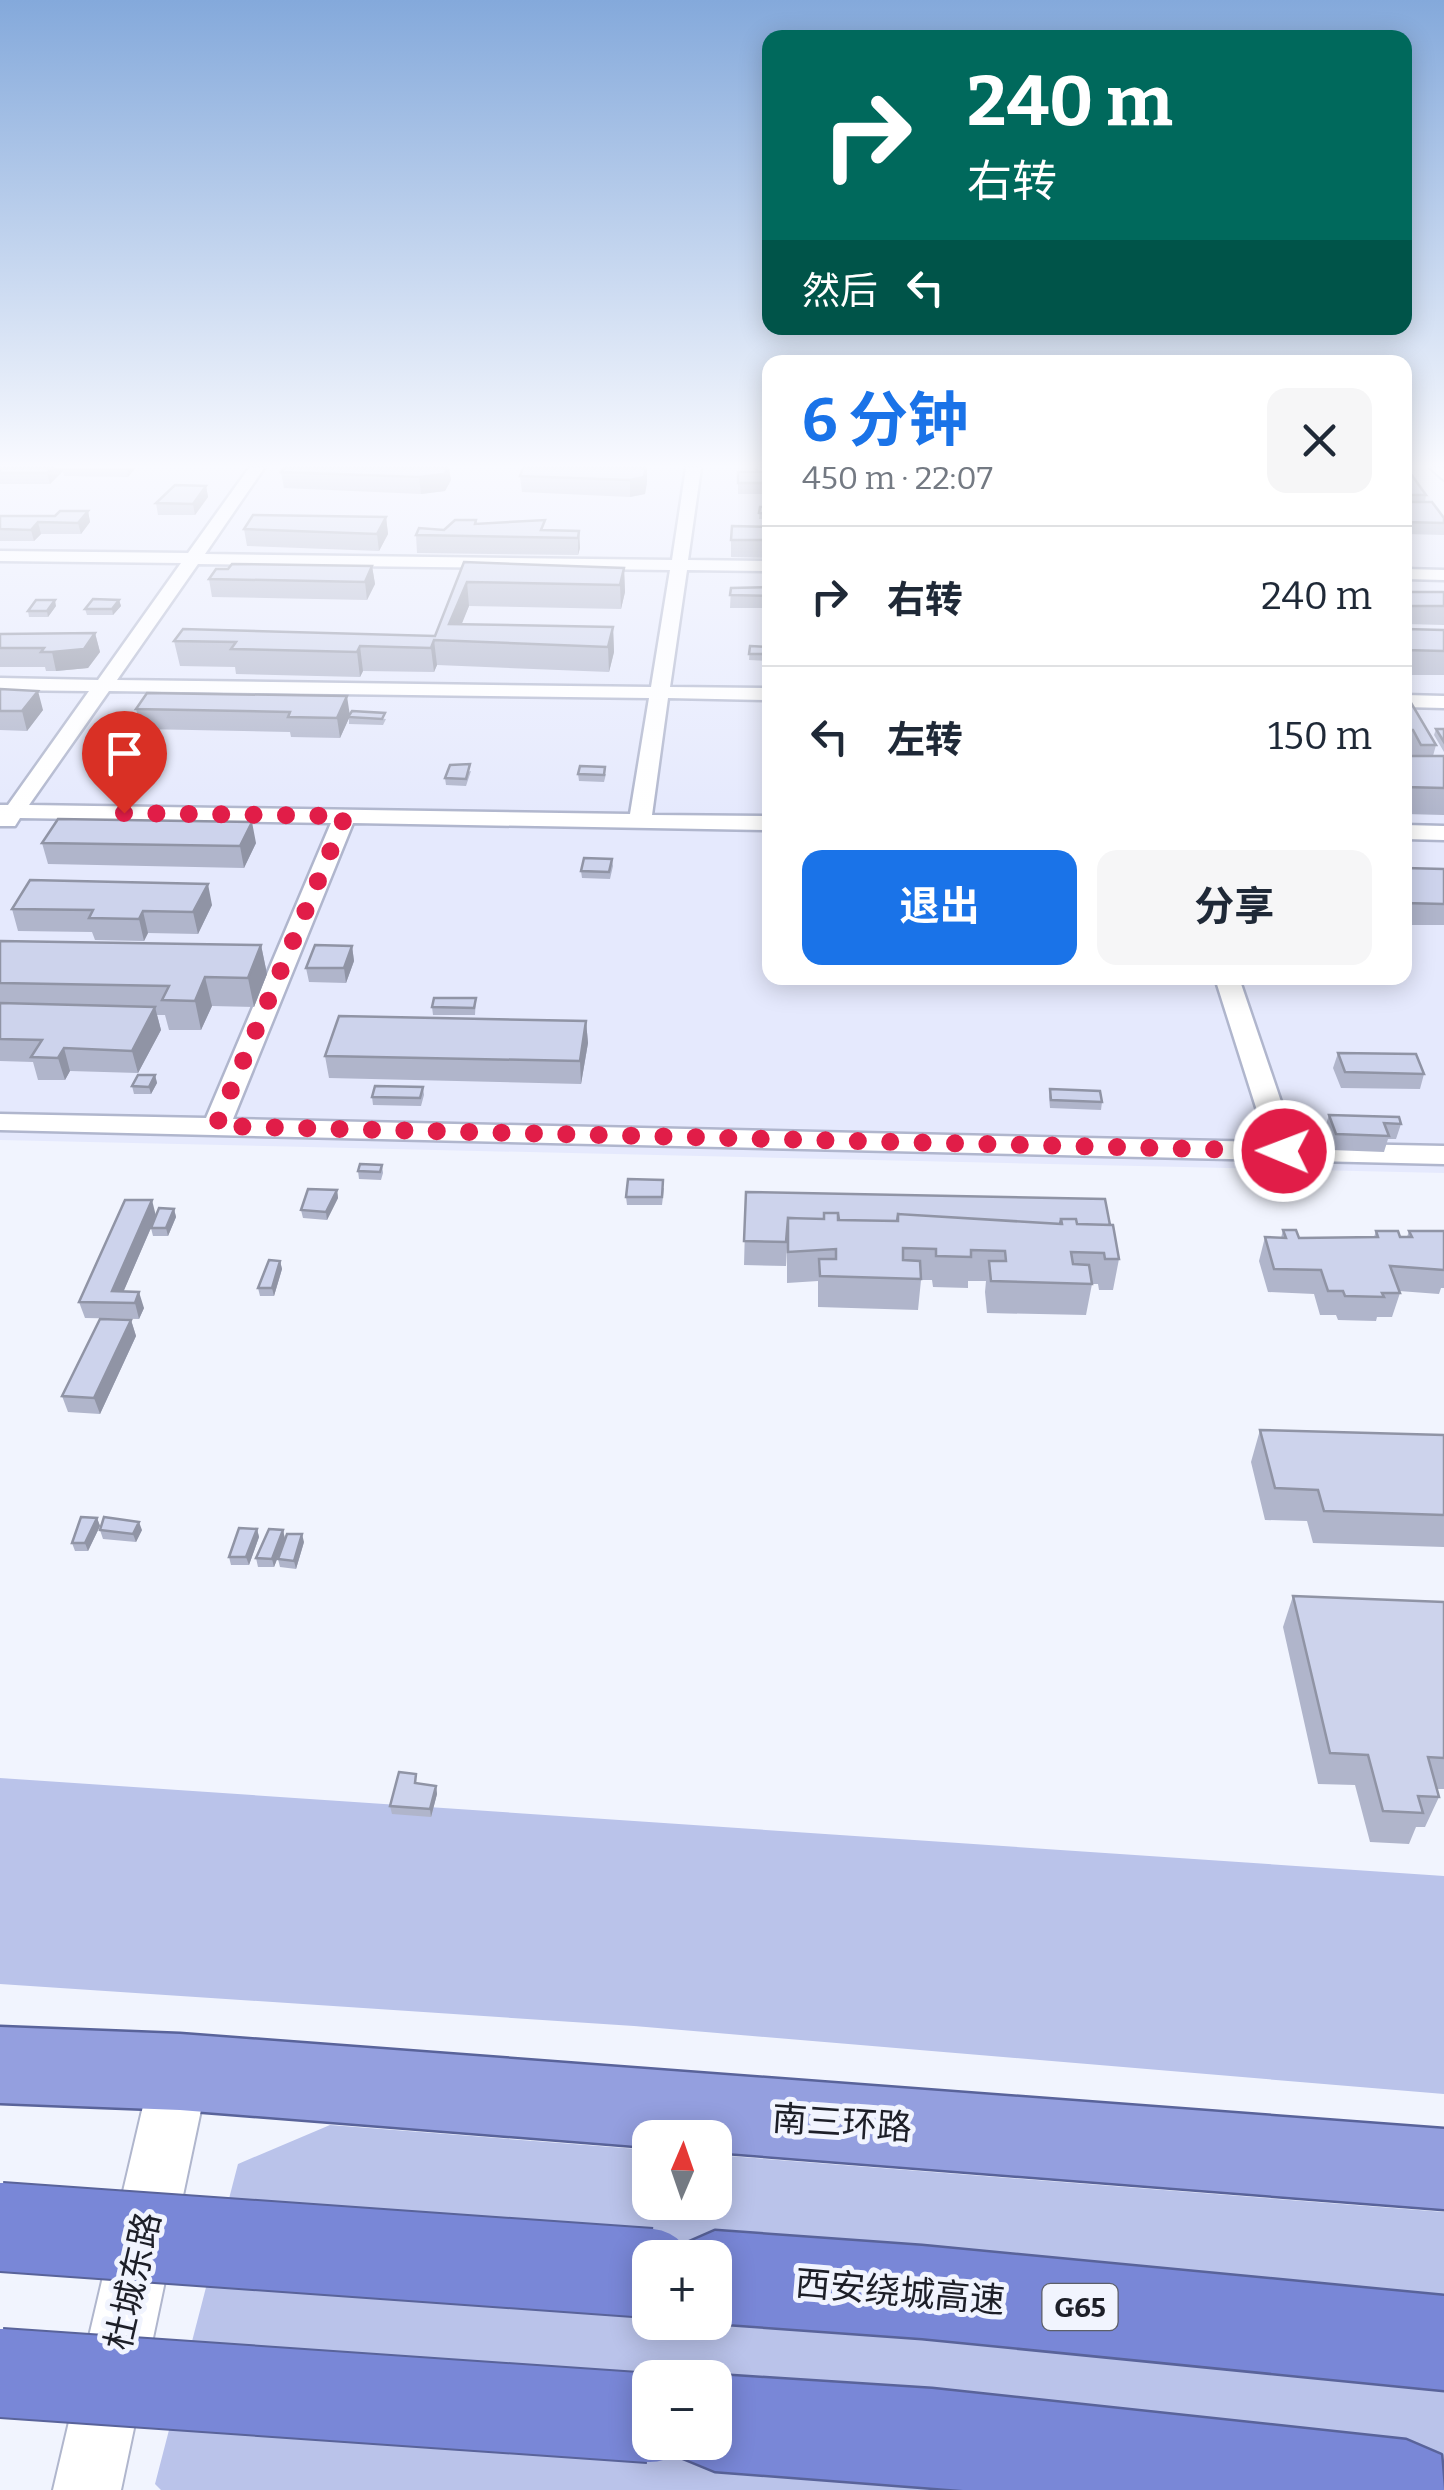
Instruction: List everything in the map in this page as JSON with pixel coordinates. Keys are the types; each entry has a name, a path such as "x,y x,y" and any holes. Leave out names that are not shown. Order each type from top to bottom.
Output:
{"highway":[{"name":"南三环路","path":"0,2064 180,2072 1444,2169"},
{"path":"0,2226 632,2271"},
{"name":"西安绕城高速","path":"732,2278 942,2294 1444,2344"},
{"path":"0,2373 632,2417"},
{"path":"732,2424 932,2438 1406,2490"}],"street":[{"path":"0,830 7,811 103,686 174,584"},
{"path":"640,821 677,584"},
{"path":"0,684 762,694"},
{"path":"1412,701 1444,702"},
{"path":"7,811 762,823"},
{"path":"216,1126 345,816"},
{"path":"1412,832 1444,833"},
{"path":"1229,985 1284,1151"},
{"path":"0,1122 1444,1155"},
{"name":"杜城东路","path":"86,2490 180,2072"}],"shaded area":[{"path":"0,584 762,584 762,985 1412,985 1412,584 1444,584 1444,1173 0,1140"},
{"path":"0,1778 1444,1876 1444,2094 634,2026 0,1984"},
{"path":"330,2125 632,2149 632,2220 732,2220 732,2156 1444,2212 1444,2490 161,2490 155,2484 238,2164"}],"building":[{"path":"455,584 466,584 449,624 613,627 608,647 434,640 431,648 360,646 357,652 231,649 236,642 174,641 183,629 435,636"},
{"path":"762,587 762,596 730,595 731,588"},
{"path":"1412,592 1444,592 1444,606 1412,606"},
{"path":"93,599 119,600 112,609 85,609"},
{"path":"36,600 55,600 47,611 28,611"},
{"path":"1412,629 1444,630 1444,651 1412,650"},
{"path":"95,633 84,649 41,652 44,648 0,648 0,634"},
{"path":"750,646 762,647 762,654 749,654"},
{"path":"0,689 38,691 22,711 0,711"},
{"path":"147,693 347,696 337,718 288,717 290,712 136,709"},
{"path":"1412,704 1436,745 1421,745 1413,730"},
{"path":"352,711 385,713 382,719 348,717"},
{"path":"1412,756 1444,756 1444,788 1412,787"},
{"path":"470,764 466,779 445,778 450,765"},
{"path":"580,766 605,767 604,775 578,774"},
{"path":"58,819 252,822 240,846 42,843"},
{"path":"584,858 612,859 609,872 581,871"},
{"path":"1412,868 1444,869 1444,904 1412,903"},
{"path":"30,880 208,884 193,912 143,911 139,919 89,918 93,910 12,909"},
{"path":"0,941 261,945 248,978 205,977 195,1001 162,1000 169,986 0,983"},
{"path":"315,945 352,946 344,968 306,968"},
{"path":"434,998 476,998 474,1008 432,1007"},
{"path":"0,1003 155,1007 132,1051 64,1048 58,1058 31,1057 42,1040 0,1039"},
{"path":"339,1016 586,1021 580,1061 325,1056"},
{"path":"1338,1053 1416,1054 1424,1074 1345,1072"},
{"path":"138,1075 155,1075 149,1087 132,1086"},
{"path":"375,1086 423,1087 420,1098 372,1097"},
{"path":"1050,1089 1100,1091 1102,1102 1051,1100"},
{"path":"1329,1115 1399,1117 1401,1124 1384,1123 1389,1136 1336,1134"},
{"path":"360,1164 382,1165 380,1172 358,1171"},
{"path":"628,1179 663,1180 662,1197 626,1197"},
{"path":"308,1189 337,1190 326,1212 301,1210"},
{"path":"746,1192 1105,1199 1110,1225 1077,1224 1076,1219 1061,1219 1060,1224 898,1214 897,1221 839,1220 838,1213 824,1213 824,1219 788,1218 786,1242 744,1241"},
{"path":"125,1200 152,1200 112,1291 139,1292 135,1303 79,1302"},
{"path":"159,1208 174,1209 166,1228 151,1228"},
{"path":"824,1213 838,1213 838,1220 898,1221 898,1214 1062,1224 1061,1219 1076,1219 1077,1224 1113,1225 1119,1259 1105,1259 1104,1253 1071,1252 1073,1264 1089,1265 1092,1284 991,1281 989,1261 1006,1261 1005,1251 971,1250 971,1257 936,1256 936,1249 903,1248 903,1260 920,1261 921,1279 820,1276 819,1259 836,1259 836,1249 788,1252 788,1218 824,1219"},
{"path":"1283,1230 1296,1230 1299,1238 1378,1237 1376,1231 1398,1231 1400,1237 1412,1237 1409,1231 1444,1231 1444,1270 1390,1266 1400,1293 1382,1293 1384,1297 1345,1296 1343,1291 1328,1291 1321,1270 1274,1269 1265,1237 1286,1238"},
{"path":"269,1260 280,1261 272,1288 258,1288"},
{"path":"100,1319 131,1320 94,1398 62,1396"},
{"path":"1260,1430 1444,1435 1444,1515 1324,1511 1318,1490 1275,1488"},
{"path":"81,1517 97,1518 85,1543 72,1543"},
{"path":"104,1517 139,1522 133,1534 100,1530"},
{"path":"239,1528 257,1529 246,1557 229,1557"},
{"path":"269,1529 283,1530 272,1559 256,1558"},
{"path":"287,1534 302,1534 294,1561 278,1559"},
{"path":"1293,1596 1444,1602 1444,1758 1428,1757 1439,1797 1418,1796 1423,1813 1383,1811 1368,1755 1330,1753"},
{"path":"399,1772 416,1774 415,1783 436,1786 430,1809 390,1806"}],"route":[{"path":"124,813 345,816 216,1126 1284,1151"}]}
